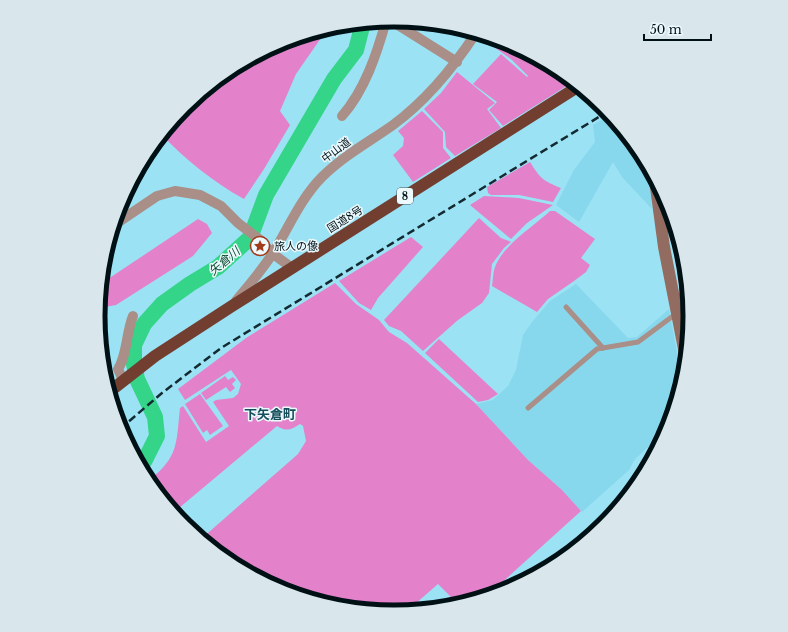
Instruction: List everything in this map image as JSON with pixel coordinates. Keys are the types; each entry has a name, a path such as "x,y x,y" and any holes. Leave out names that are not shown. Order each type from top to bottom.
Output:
{"highway":[{"name":"国道8号","path":"114,388 155,356 573,90"}],"street":[{"path":"402,27 457,62"},
{"path":"342,116 350,107 368,72 379,48 384,28"},
{"name":"中山道","path":"232,306 261,271 304,200 322,177 345,158 403,117 434,88 457,62 473,38"},
{"path":"121,220 157,196 174,191 200,195 221,206 238,223 259,239 272,253 292,268"},
{"path":"658,199 662,249 682,337"},
{"path":"261,271 264,286"},
{"path":"124,380 118,369 123,361 126,338 133,316"}],"lane":[{"path":"661,226 669,227"},
{"path":"674,297 682,295"},
{"path":"566,307 603,348"},
{"path":"528,408 597,349 638,342 677,312 683,310"}],"shaded area":[{"path":"322,36 296,74 280,111 290,125 244,199 200,170 166,139 177,125 203,99 233,76 266,57 301,42"},
{"path":"487,42 522,57 555,76 568,85 503,126 489,110 497,102 473,84 501,54 527,77 528,76 512,60"},
{"path":"457,72 495,103 487,109 501,128 455,156 446,147 445,132 424,109 441,93"},
{"path":"422,111 443,132 443,148 451,158 413,182 393,155 403,146 404,138 398,131"},
{"path":"604,118 634,155 649,182 652,209 622,177 613,162 579,222 556,205 574,170 595,142 593,125"},
{"path":"530,162 542,178 561,188 553,202 519,195 491,195 488,193 487,187"},
{"path":"484,196 519,198 553,205 527,223 511,239 470,205"},
{"path":"550,211 555,211 595,239 581,258 590,265 586,272 548,299 537,312 492,286 493,274 499,259 505,251 520,236"},
{"path":"479,218 501,238 511,242 504,248 492,264 489,293 482,303 458,320 423,351 401,331 389,326 384,320"},
{"path":"198,219 207,224 212,233 193,256 116,305 105,307 107,280"},
{"path":"411,237 423,247 378,298 371,310 359,303 339,281"},
{"path":"335,283 356,304 379,320 389,332 407,343 476,404 528,460 562,490 581,511 498,586 487,590 451,599 438,584 415,604 394,605 356,603 301,590 266,575 233,556 206,535 298,454 306,441 303,426 300,424 289,430 277,426 179,509 153,476 166,465 171,457 178,431 180,408 183,406 206,442 229,426 213,402 216,400 233,398 238,394 241,384 231,370 185,400 178,389 246,338"},
{"path":"576,284 628,338 637,337 669,309 679,363 668,409 654,442 635,459 629,470 582,512 562,490 528,460 476,404 493,400 508,386 516,370 523,335 550,301"},
{"path":"439,339 498,394 488,400 478,402 425,353"},
{"path":"225,376 228,380 233,377 236,380 232,384 235,388 230,392 226,387 206,400 201,393"},
{"path":"200,394 223,426 210,435 207,430 203,433 185,404"}],"waterway":[{"name":"矢倉川","path":"144,461 157,436 155,417 137,379 134,364 134,345 144,324 162,304 190,284 218,267 250,238 266,195 334,79 356,50 362,29"}],"railway":[{"path":"126,424 162,393 221,348 601,115"}],"place":[{"name":"旅人の像","path":"260,246"}],"district":[{"name":"下矢倉町","path":"270,414"}]}
